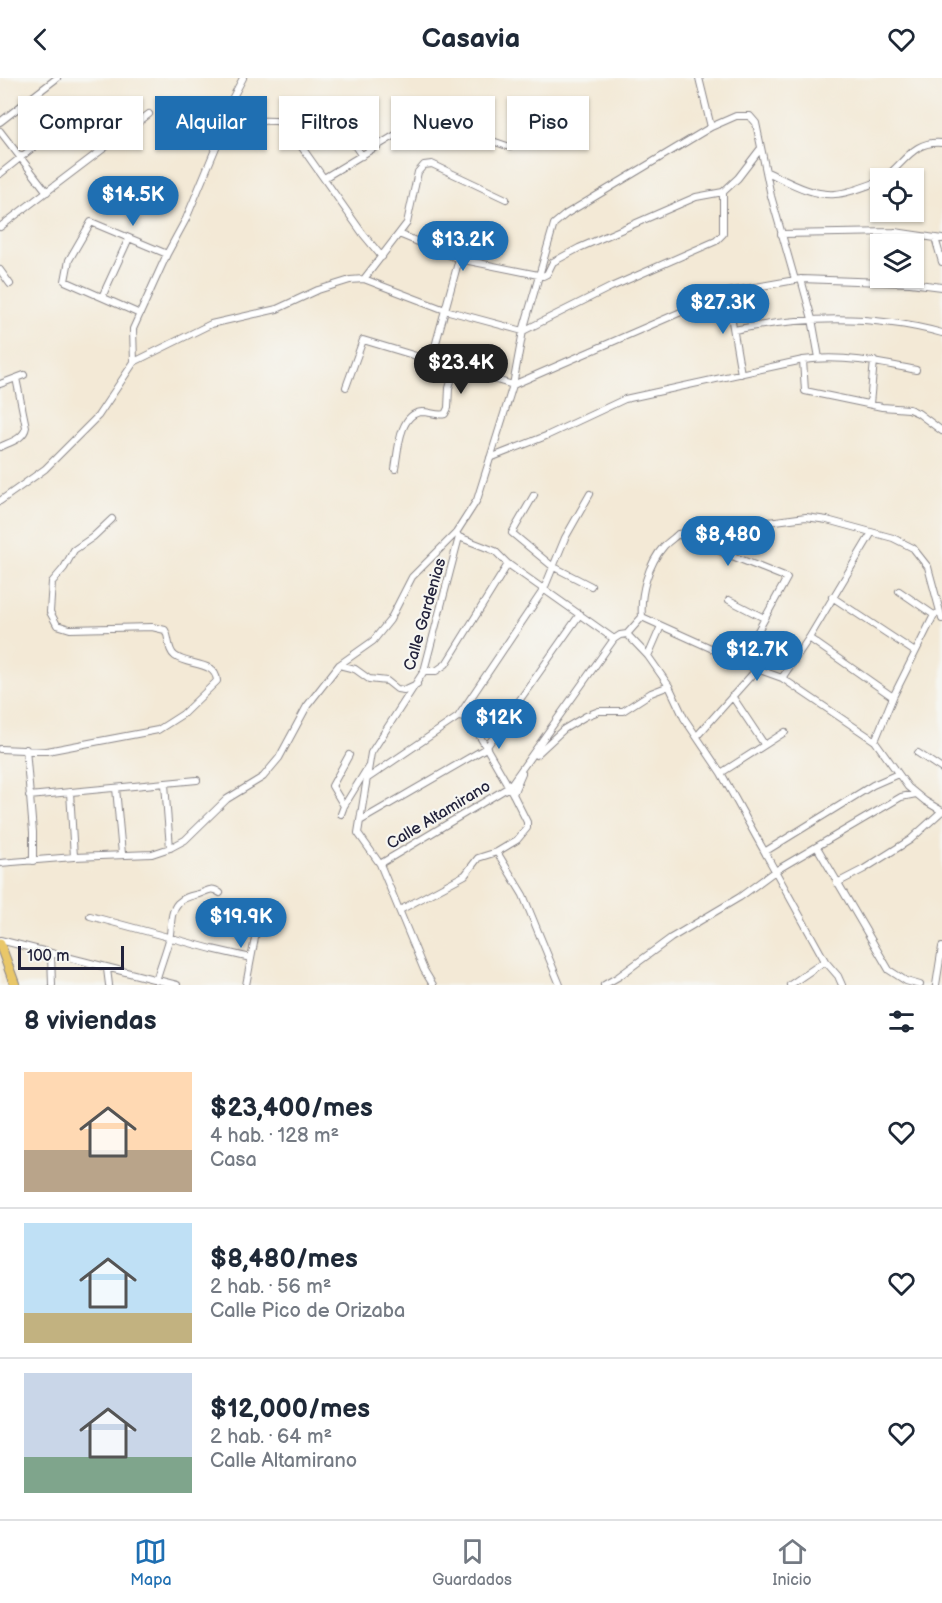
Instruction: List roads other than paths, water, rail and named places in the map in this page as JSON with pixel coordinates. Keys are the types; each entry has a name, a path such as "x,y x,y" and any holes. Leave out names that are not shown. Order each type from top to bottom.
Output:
{"main road":[{"path":"0,942 15,985"}],"street":[{"path":"0,123 57,78"},
{"path":"234,96 243,78"},
{"path":"699,78 711,127"},
{"path":"0,227 148,114"},
{"path":"0,863 152,854 184,840 227,799 263,777 279,758 308,706 339,665 374,641 390,620 412,577 458,535 477,500 513,385 523,331 554,224 566,214 711,127 736,116 750,116 756,123 781,234 812,319 819,358"},
{"path":"324,178 422,119 507,146"},
{"path":"267,120 284,122 382,257"},
{"path":"0,131 47,192"},
{"path":"898,168 914,149 924,144 942,143"},
{"path":"399,234 459,259 538,276 547,274 553,262 579,248 696,197 723,192 738,178 761,148"},
{"path":"0,174 31,150"},
{"path":"134,362 133,329 167,254 186,219 215,150"},
{"path":"358,150 362,156"},
{"path":"364,279 407,223 418,172 424,165 432,164 506,199"},
{"path":"767,172 806,189 827,194 835,194 870,184"},
{"path":"0,501 45,469 98,416 134,362 211,324 277,309 318,290 350,280 364,279 445,310 523,331 611,287 716,241 723,234 723,192"},
{"path":"140,314 65,281 69,260 91,222 167,254"},
{"path":"781,234 895,232 938,239 942,262"},
{"path":"102,297 129,238"},
{"path":"431,361 459,259"},
{"path":"0,270 10,284"},
{"path":"346,387 363,340 513,385 728,292 798,279 870,280"},
{"path":"924,283 942,287"},
{"path":"728,292 741,374"},
{"path":"734,330 812,319 858,319 911,325 942,333"},
{"path":"490,458 546,436 624,399 803,360 819,358 874,361 916,370"},
{"path":"803,360 805,391 909,409 942,431"},
{"path":"870,404 874,361"},
{"path":"395,469 405,424 410,416 420,412 439,416 446,414 449,388 455,367"},
{"path":"0,384 24,375"},
{"path":"0,447 22,436 25,432 26,427 16,378"},
{"path":"368,778 458,717 544,589 552,566 590,494"},
{"path":"534,495 512,533 552,566 591,586"},
{"path":"458,535 495,551 508,564 614,639 627,634 642,617 641,604 647,578 664,546 678,534 806,517 828,520 871,534 892,538 913,548 928,567 938,615 915,652 875,741"},
{"path":"0,748 46,751 158,730 183,714 217,681 212,669 175,656 170,650 169,637 165,630 152,627 70,629 57,624 50,612 52,582 64,568 74,550 93,537 112,519"},
{"path":"678,534 787,578 742,660"},
{"path":"782,678 871,534"},
{"name":"Calle Gardenias","path":"380,864 358,834 371,753 424,671 458,535"},
{"path":"424,671 436,671 446,664 508,564"},
{"path":"899,591 938,615"},
{"path":"832,597 915,652"},
{"path":"729,600 764,618"},
{"path":"360,821 486,748 580,614"},
{"path":"642,617 782,678 875,741 898,774 916,794 942,811 910,840 837,883"},
{"path":"648,656 661,626"},
{"path":"627,634 648,656 669,686 684,718 721,773 825,961 838,976 842,985"},
{"path":"808,638 893,697"},
{"name":"Calle Altamirano","path":"380,864 509,787 614,639"},
{"path":"339,665 356,669 369,679 387,681 397,689 405,690 417,683"},
{"path":"698,736 757,669"},
{"path":"513,794 521,774 538,753 564,729 599,711 623,711 651,693 669,686"},
{"path":"732,696 764,744"},
{"path":"400,910 465,875 478,858 497,852 517,840 527,828 527,822 513,794 471,721 458,717"},
{"path":"721,773 785,732"},
{"path":"26,749 33,832 33,861"},
{"path":"918,753 942,769"},
{"path":"344,806 332,786 349,756"},
{"path":"341,814 370,764"},
{"path":"766,851 873,785 898,774"},
{"path":"29,795 198,780"},
{"path":"165,784 170,848"},
{"path":"116,788 122,854"},
{"path":"70,792 74,857"},
{"path":"604,985 671,938 740,897 775,871 902,797 916,794"},
{"path":"817,847 889,970 906,981 920,985"},
{"path":"497,852 523,895 560,985"},
{"path":"380,864 432,985"},
{"path":"156,981 176,905 188,896 200,894 209,889 215,889 220,893"},
{"path":"90,916 251,958"},
{"path":"246,985 259,917"},
{"path":"0,942 177,985"},
{"path":"936,985 942,947"},
{"path":"51,954 52,985"},
{"path":"790,985 825,961"},
{"path":"107,969 109,985"}]}
